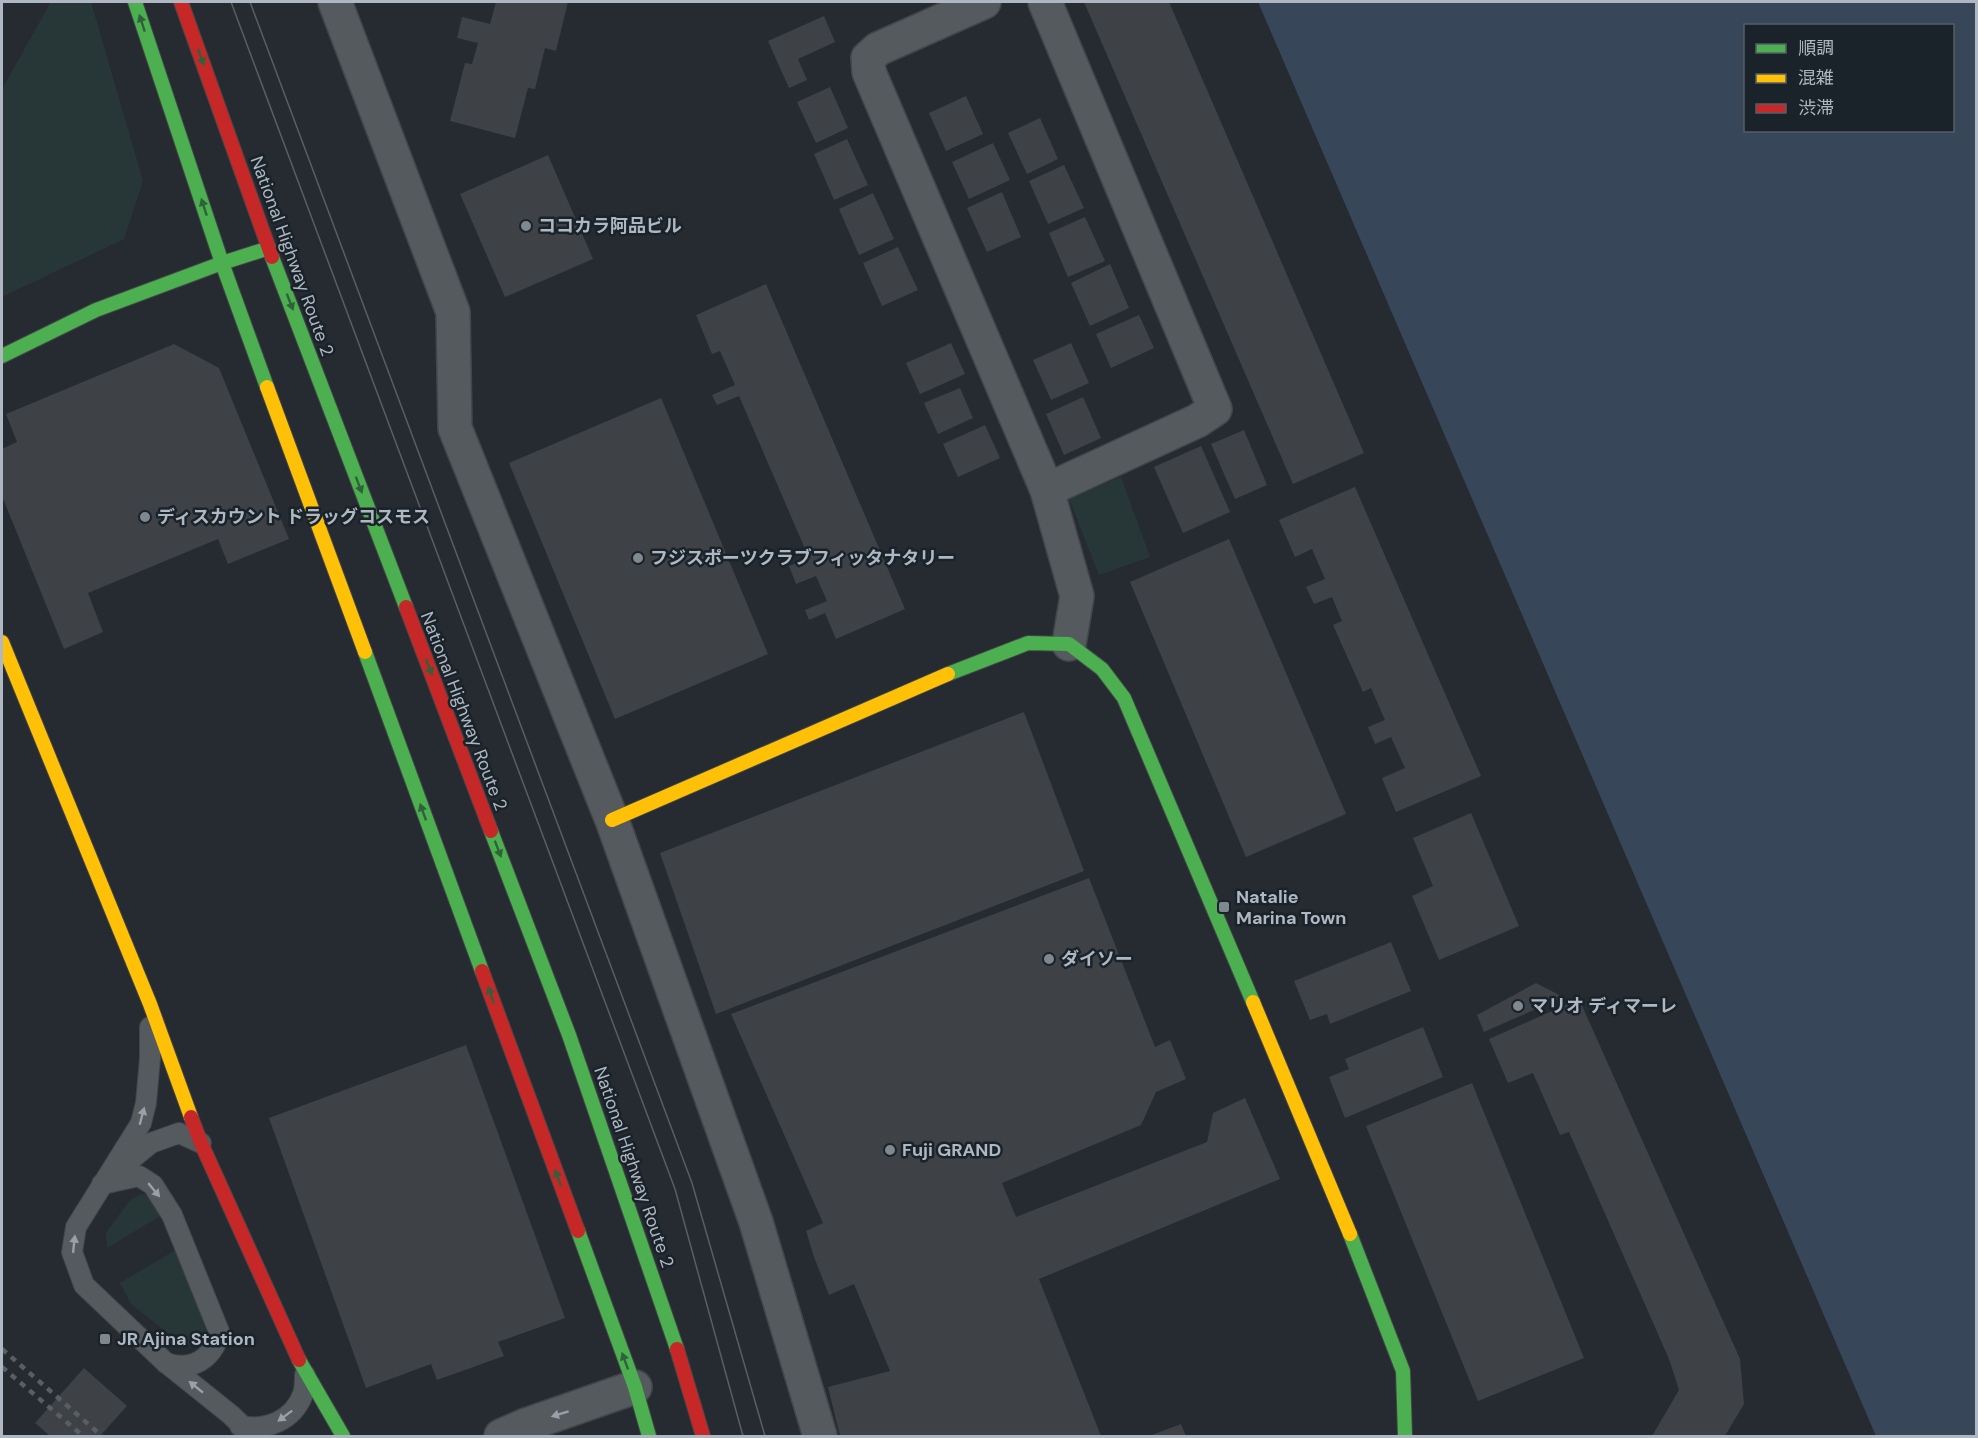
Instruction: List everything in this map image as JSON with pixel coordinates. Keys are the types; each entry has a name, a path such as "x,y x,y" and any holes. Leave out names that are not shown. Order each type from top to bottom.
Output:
{"main road":[{"path":"135,2 222,263 635,1388 649,1437"},
{"name":"National Highway Route 2","path":"181,2 269,248 569,1035 685,1371 703,1437"},
{"path":"2,356 96,310 269,248"},
{"path":"2,642 150,1004 201,1143 292,1350 343,1437"},
{"path":"612,820 975,662 1028,643 1069,644 1102,669 1124,698 1323,1169 1403,1371 1405,1437"}],"street":[{"path":"335,2 453,312 455,428 612,820 756,1222 820,1437"},
{"path":"984,2 878,49 867,58 869,72 1047,490 1077,596 1069,644"},
{"path":"1045,2 1215,409 1197,421 1047,490"},
{"path":"501,1437 526,1425 635,1388"}],"lane":[{"path":"150,1004 150,1058 146,1103 141,1123 76,1227 72,1252 84,1285 165,1362 231,1415 246,1431 280,1422 294,1410 303,1393 305,1375"},
{"path":"102,1184 151,1143 179,1133 201,1143"},
{"path":"102,1184 139,1176 153,1185 172,1215 220,1334 215,1347 195,1365 177,1367 165,1362"}],"shaded area":[{"path":"51,2 91,2 143,181 124,239 2,297 2,89"},
{"path":"1121,477 1150,557 1099,575 1069,499"},
{"path":"142,1194 149,1197 162,1215 107,1248 106,1233 130,1200"},
{"path":"179,1248 207,1334 197,1346 182,1344 131,1304 120,1283"}],"water":[{"path":"1258,2 1976,2 1976,1436 1876,1436"}],"building":[{"path":"496,2 568,2 556,51 545,48 535,89 528,88 515,138 450,121 465,63 472,64 478,43 457,38 462,17 490,24"},
{"path":"1084,2 1169,2 1364,453 1293,484"},
{"path":"824,16 835,42 798,59 807,80 789,88 768,41"},
{"path":"830,87 848,128 816,143 797,102"},
{"path":"966,96 983,134 946,151 929,113"},
{"path":"1040,118 1058,159 1027,174 1008,133"},
{"path":"847,139 868,185 834,200 814,154"},
{"path":"993,143 1010,180 969,199 952,162"},
{"name":"ココカラ阿品ビル","path":"548,155 593,259 505,297 460,194"},
{"path":"1064,165 1084,208 1048,224 1029,181"},
{"path":"1002,192 1021,237 987,252 967,208"},
{"path":"873,193 894,239 859,255 839,209"},
{"path":"1085,217 1105,261 1068,277 1049,233"},
{"path":"898,247 918,290 882,306 863,263"},
{"path":"1110,264 1129,308 1090,326 1071,283"},
{"path":"766,284 905,609 836,639 825,613 809,620 805,610 827,601 816,576 796,584 789,566 809,558 739,396 717,405 712,395 735,385 720,351 712,354 696,315"},
{"path":"1139,315 1154,348 1111,368 1096,334"},
{"path":"951,343 965,374 920,394 906,363"},
{"path":"1071,343 1089,383 1051,400 1033,360"},
{"name":"ディスカウント ドラッグコスモス","path":"174,344 219,368 289,539 228,564 218,539 88,593 103,632 64,649 2,496 2,449 17,442 6,414"},
{"path":"960,388 973,418 938,434 924,403"},
{"path":"1083,397 1101,438 1064,455 1046,414"},
{"name":"フジスポーツクラブフィッタナタリー","path":"661,398 768,654 615,719 509,463"},
{"path":"985,425 1000,458 958,477 943,444"},
{"path":"1244,430 1267,485 1235,499 1211,444"},
{"path":"1201,446 1230,512 1183,533 1154,467"},
{"path":"1355,487 1481,776 1396,812 1382,778 1405,768 1391,737 1375,744 1368,727 1385,720 1371,688 1363,692 1333,625 1342,621 1332,597 1314,604 1306,587 1325,579 1312,549 1295,557 1279,520"},
{"path":"1229,539 1346,814 1246,857 1130,582"},
{"path":"1024,712 1084,871 716,1014 660,853"},
{"path":"1471,813 1519,926 1439,960 1412,896 1433,886 1413,838"},
{"name":"Fuji GRAND","path":"1089,878 1155,1047 1170,1040 1186,1079 1156,1092 1141,1125 1002,1183 1016,1217 1207,1142 1213,1113 1245,1098 1280,1179 1039,1279 1101,1436 840,1436 828,1387 890,1371 854,1284 829,1295 806,1231 823,1223 731,1014"},
{"path":"1391,942 1411,991 1330,1024 1327,1014 1310,1020 1294,981"},
{"name":"マリオ ディマーレ","path":"1536,983 1563,997 1484,1032 1477,1015"},
{"path":"1579,999 1740,1359 1744,1404 1725,1436 1652,1436 1679,1390 1669,1359 1569,1132 1560,1135 1533,1073 1508,1083 1489,1039"},
{"path":"1423,1027 1443,1077 1345,1118 1329,1077 1349,1069 1345,1059"},
{"path":"466,1045 565,1318 498,1342 504,1356 437,1380 431,1364 366,1388 269,1118"},
{"path":"1472,1083 1584,1358 1478,1401 1366,1126"},
{"path":"84,1368 127,1406 100,1436 50,1436 35,1423"},
{"path":"1181,1424 1186,1436 1149,1436"}],"tram line":[{"path":"231,2 675,1189 743,1436"},
{"path":"250,2 692,1183 765,1436"}],"railway":[{"path":"2,1349 102,1436"},
{"path":"2,1367 83,1436"}],"traffic: fast":[{"path":"135,2 222,263 267,387"},
{"path":"2,356 96,310 269,248"},
{"path":"272,257 406,607"},
{"path":"948,674 1028,643 1069,644 1102,669 1124,698 1253,1002"},
{"path":"365,652 482,971"},
{"path":"491,831 569,1035 677,1349"},
{"path":"578,1231 635,1387 649,1436"},
{"path":"1350,1234 1403,1371 1405,1436"},
{"path":"299,1360 343,1436"}],"traffic: slow":[{"path":"267,387 365,652"},
{"path":"2,642 150,1004 191,1117"},
{"path":"612,820 948,674"},
{"path":"1253,1002 1350,1234"}],"traffic: jam":[{"path":"181,2 272,257"},
{"path":"406,607 491,831"},
{"path":"482,971 578,1231"},
{"path":"191,1117 299,1360"},
{"path":"677,1349 703,1436"}],"place":[{"name":"ココカラ阿品ビル","path":"526,226"},
{"name":"ディスカウント ドラッグコスモス","path":"145,517"},
{"name":"フジスポーツクラブフィッタナタリー","path":"638,558"},
{"name":"Natalie Marina Town","path":"1224,907"},
{"name":"ダイソー","path":"1049,959"},
{"name":"マリオ ディマーレ","path":"1518,1006"},
{"name":"Fuji GRAND","path":"890,1150"},
{"name":"JR Ajina Station","path":"105,1339"}]}
